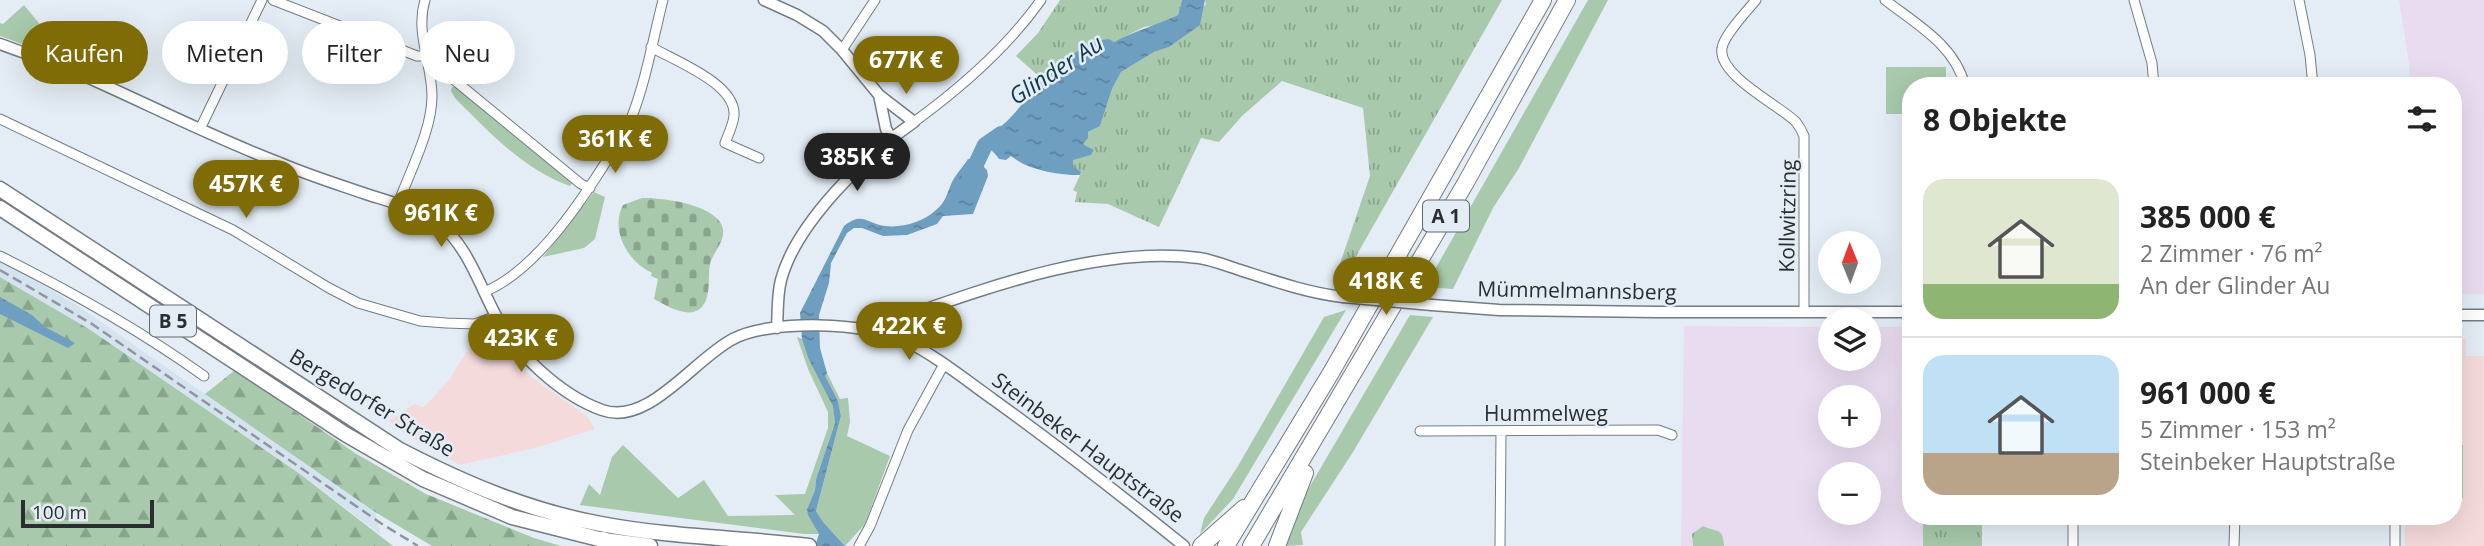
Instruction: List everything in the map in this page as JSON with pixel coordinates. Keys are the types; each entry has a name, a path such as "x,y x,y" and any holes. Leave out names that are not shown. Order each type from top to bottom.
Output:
{"highway":[{"name":"A 1","path":"1226,546 1406,244 1544,0"},
{"name":"A 1","path":"1251,546 1465,184 1567,0"},
{"name":"Bergedorfer Straße","path":"0,189 400,450 456,479 525,505 602,524 808,546"},
{"name":"Bergedorfer Straße","path":"0,208 345,434 424,479 512,517 610,543 650,546"},
{"path":"1277,546 1321,430"},
{"path":"1201,546 1256,497"}],"street":[{"path":"200,129 262,0"},
{"path":"273,0 420,56"},
{"path":"422,21 425,0"},
{"path":"484,292 495,288 542,247 590,188 630,122 663,0"},
{"path":"764,0 823,31 879,95 914,122"},
{"path":"842,50 875,0"},
{"path":"777,328 781,279 803,232 844,184 891,138 956,91 1023,26 1041,0"},
{"name":"Kollwitzring","path":"1756,0 1726,38 1722,55 1735,76 1797,123 1804,136 1804,312"},
{"path":"1885,0 1938,41 1957,63 1962,77"},
{"path":"2134,0 2152,63 2153,77"},
{"path":"2300,0 2311,55 2312,77"},
{"name":"Steinbeker Hauptstraße","path":"0,44 70,70 309,175 420,212 442,226 461,249 496,316 519,349 556,384 599,409 620,413 649,404 703,358 737,337 777,328 824,326 888,334 906,341 1057,445 1183,545"},
{"path":"651,47 722,88 732,102 734,116 725,143 759,158"},
{"path":"398,204 431,115 430,84"},
{"path":"459,84 581,184 590,188"},
{"path":"879,95 891,138"},
{"path":"0,119 233,230 328,288 358,303 420,321 475,324 496,316"},
{"name":"Mümmelmannsberg","path":"888,334 895,320 945,302 1086,264 1141,255 1202,258 1308,291 1432,305 1499,310 1902,312"},
{"path":"0,256 55,284 204,376"},
{"path":"2462,315 2484,315"},
{"path":"859,546 908,430 943,366"},
{"name":"Hummelweg","path":"1420,431 1658,430 1672,435"},
{"path":"1500,546 1501,432"},
{"path":"2073,525 2073,546"},
{"path":"2234,546 2235,525"},
{"path":"2395,525 2395,546"}],"shaded area":[{"path":"2399,0 2484,0 2484,294 2462,294 2462,77 2410,77"},
{"path":"0,260 78,306 375,512 381,535 300,474 89,329 0,277"},
{"path":"1684,326 1818,327 1818,371 1881,371 1881,327 1902,327 1902,525 1923,525 1923,546 1681,546"},
{"path":"477,336 500,345 530,376 588,417 595,429 535,448 460,465 407,435 389,421 414,404 424,407 449,380"},
{"path":"2462,339 2466,339 2466,356 2484,356 2484,546 2405,546 2405,525 2462,525"}],"green space":[{"path":"1060,0 1182,0 1178,15 1144,27 1114,42 1077,51 1069,59 1046,69 1042,79 1016,56 1038,33"},
{"path":"1205,0 1502,0 1347,272 1333,284 1370,176 1363,108 1282,81 1242,116 1219,142 1201,138 1159,227 1108,204 1075,202 1077,192 1073,190 1081,173 1073,166 1072,159 1091,155 1094,150 1083,144 1088,132 1100,126 1112,89 1121,72 1154,52 1169,47 1206,4"},
{"path":"1588,0 1608,0 1519,168 1493,208 1453,289 1425,287"},
{"path":"24,5 37,21 21,21 21,44 0,36 0,23 3,24"},
{"path":"1886,67 1946,67 1946,77 1902,77 1902,114 1886,114"},
{"path":"452,87 573,182 570,186 537,170 508,149 455,98"},
{"path":"594,192 605,197 595,239 584,248 543,257"},
{"path":"642,198 663,199 701,208 719,221 723,229 722,238 710,264 707,297 698,310 676,310 654,299 658,279 635,261 623,244 619,215 623,205"},
{"path":"0,277 89,329 300,474 393,546 0,546"},
{"path":"1346,310 1233,499 1200,534 1204,518 1238,466 1324,317"},
{"path":"1410,315 1433,317 1353,452 1301,532 1303,545 1284,546 1306,493"},
{"path":"797,337 802,339 808,358 834,406 835,423 807,509 819,534 580,505 589,484 600,495 612,457 623,445 678,498 704,480 728,516 795,515 775,495 805,494 828,428 828,412"},
{"path":"235,370 355,453 426,494 534,538 561,546 432,546 375,512 205,394"},
{"path":"827,373 840,399 848,398 850,422 847,436 890,456 865,524 845,546 816,511 841,416 838,401 824,376"},
{"path":"2462,445 2463,445 2462,498"},
{"path":"1923,525 1982,525 1982,546 1923,546"},
{"path":"1703,526 1721,533 1724,546 1693,546 1692,534"}],"water":[{"path":"1182,0 1205,0 1200,25 1169,47 1154,52 1121,72 1112,89 1100,126 1088,132 1088,138 1083,144 1094,150 1091,155 1073,160 1073,166 1081,172 1080,175 1044,171 1011,156 1006,160 999,159 985,144 983,141 1018,109 1046,69 1095,41 1109,39 1114,42 1178,15"},
{"path":"975,158 987,170 988,176 973,214 943,216 937,224 907,235 883,236 862,228 854,228 847,233 831,263 829,283 819,315 820,348 827,373 825,376 838,401 841,416 816,511 845,546 815,546 819,534 807,509 835,423 833,406 808,358 802,339 800,313 844,226 856,219 885,226 899,226 925,218 942,204 954,179 968,159"},
{"path":"0,297 75,343 68,348 0,314"}],"waterway":[{"name":"Glinder Au","path":"970,177 985,145 1001,134"}],"railway":[{"path":"0,270 92,324 418,546"}]}
